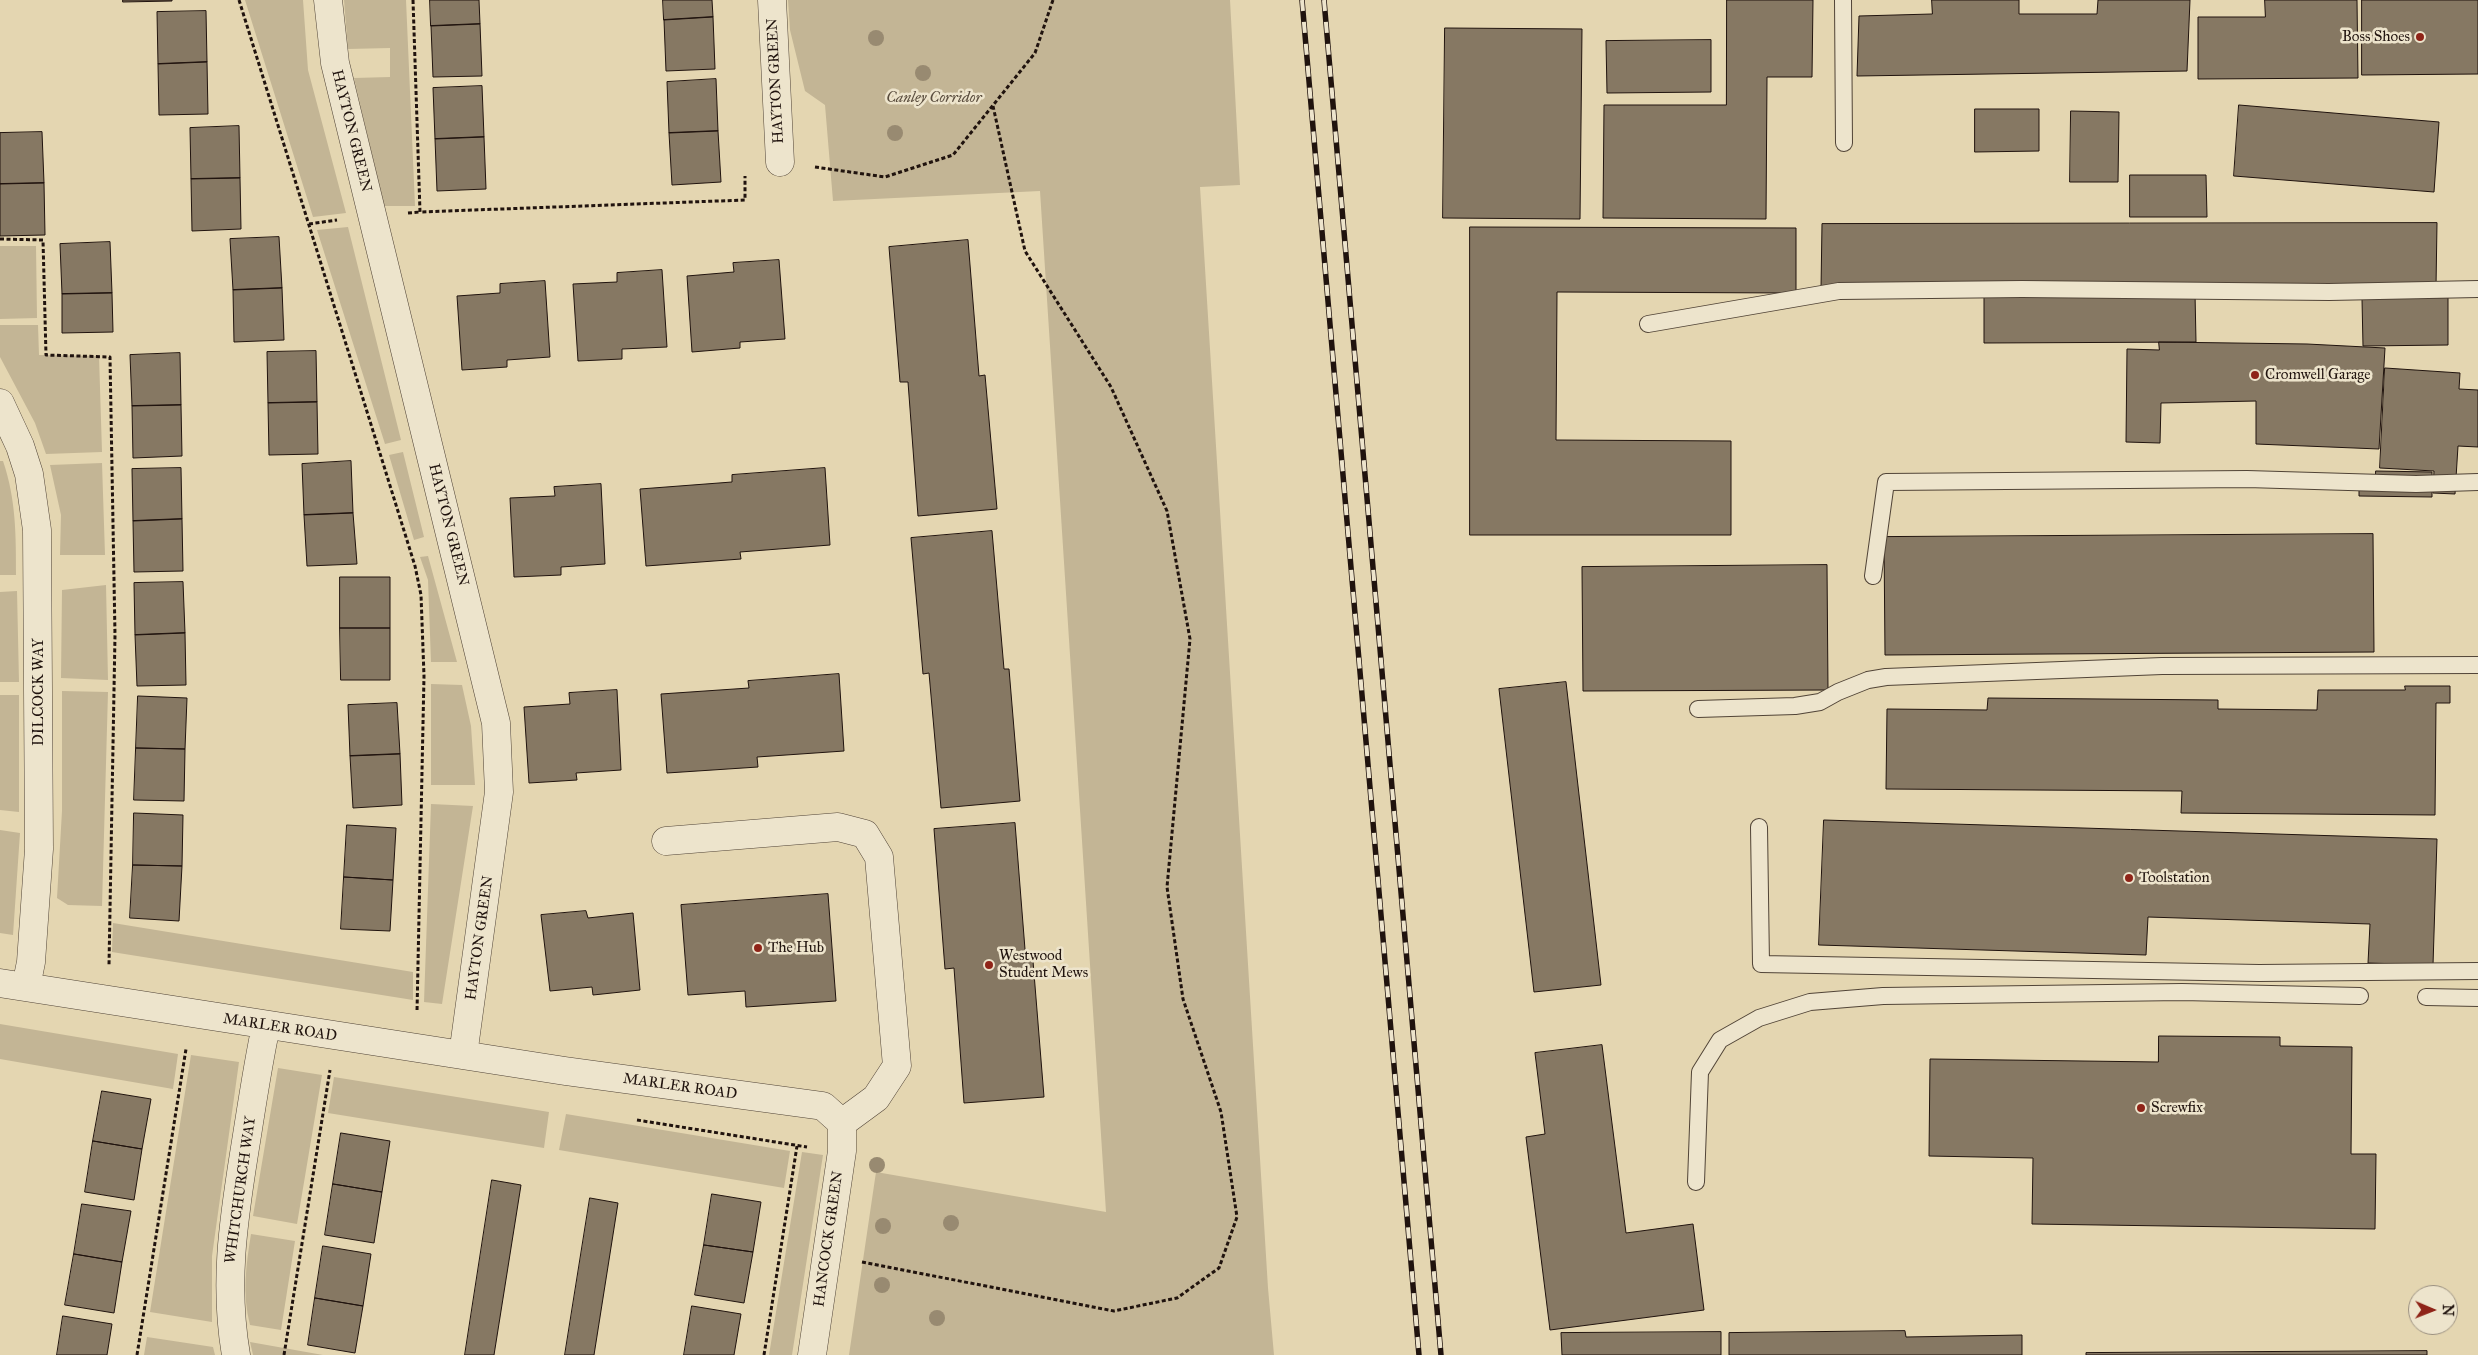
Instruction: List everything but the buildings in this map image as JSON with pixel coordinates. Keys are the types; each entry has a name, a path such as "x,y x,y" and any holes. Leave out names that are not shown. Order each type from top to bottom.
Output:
{"street":[{"name":"HAYTON GREEN","path":"328,0 335,63 496,723 499,792 463,1055"},
{"name":"HAYTON GREEN","path":"772,0 780,162"},
{"name":"DILCOCK WAY","path":"0,403 20,446 30,474 38,530 39,849 31,962 13,985"},
{"path":"666,842 838,827 865,834 879,857 897,1066 876,1098 842,1123"},
{"name":"MARLER ROAD","path":"13,985 266,1026 565,1071 823,1106 842,1123"},
{"name":"WHITCHURCH WAY","path":"236,1355 231,1327 229,1285 231,1236 266,1026"},
{"name":"HANCOCK GREEN","path":"812,1355 842,1151 842,1123"}],"lane":[{"path":"1843,0 1844,143"},
{"path":"1648,324 1839,292 2022,289 2329,292 2478,289"},
{"path":"1873,576 1886,482 2248,479 2416,484 2478,482"},
{"path":"1698,709 1795,706 1820,702 1868,680 1886,677 2162,666 2478,665"},
{"path":"1759,827 1761,964 2259,973 2478,971"},
{"path":"1696,1182 1700,1072 1720,1040 1759,1018 1810,1002 1883,996 2122,993 2360,996"},
{"path":"2426,998 2478,998"}],"path":[{"path":"239,0 415,566 421,595 424,676 416,1020"},
{"path":"413,0 420,212 746,200 745,172"},
{"path":"780,162 885,177 953,154 1035,53 1053,0"},
{"path":"827,1255 1114,1311 1177,1298 1219,1268 1237,1217 1222,1112 1183,999 1167,887 1190,639 1167,511 1111,387 1025,251 993,106"},
{"path":"0,239 42,240 46,355 110,357 115,636 109,974"},
{"path":"137,1355 186,1046"},
{"path":"284,1355 330,1070"},
{"path":"764,1355 798,1146"}],"green space":[{"path":"245,0 303,0 308,70 346,213 313,217"},
{"path":"344,0 406,0 415,206 384,206 354,78 390,77 390,48 348,49"},
{"name":"Canley Corridor","path":"788,0 1230,0 1240,185 1200,187 1268,1288 1274,1355 849,1355 876,1172 1106,1212 1040,191 833,201 825,105 805,91 790,30"},
{"path":"348,227 401,440 385,444 317,230"},
{"path":"0,246 36,246 37,318 0,319"},
{"path":"0,325 38,325 39,355 99,356 102,452 46,454 35,423 0,357"},
{"path":"403,452 424,537 414,540 389,455"},
{"path":"0,461 3,461 13,503 16,575 0,575"},
{"path":"102,463 105,555 60,555 61,515 50,465"},
{"path":"428,556 457,662 431,662 428,580 420,557"},
{"path":"106,585 108,680 61,678 62,590"},
{"path":"17,591 19,682 0,682 0,592"},
{"path":"431,684 462,685 471,726 475,785 431,785"},
{"path":"62,691 108,692 102,906 68,905 57,898 62,811"},
{"path":"0,695 19,695 19,812 0,810"},
{"path":"431,804 473,806 442,1004 424,1002"},
{"path":"0,830 20,833 13,935 0,933"},
{"path":"113,923 413,972 413,1000 112,952"},
{"path":"0,1024 178,1054 173,1089 0,1059"},
{"path":"191,1055 239,1062 212,1256 212,1322 150,1312"},
{"path":"278,1068 322,1075 297,1224 253,1216"},
{"path":"334,1077 549,1112 544,1148 328,1113"},
{"path":"566,1114 790,1151 784,1188 559,1150"},
{"path":"802,1152 823,1155 792,1355 769,1355"},
{"path":"251,1234 295,1241 281,1330 250,1325 245,1291"},
{"path":"147,1337 213,1347 215,1355 144,1355"},
{"path":"250,1342 323,1355 253,1355"}],"railway":[{"path":"1302,0 1419,1355"},
{"path":"1324,0 1441,1355"}],"place":[{"name":"Boss Shoes","path":"2420,37"},
{"name":"Cromwell Garage","path":"2255,375"},
{"name":"Toolstation","path":"2129,878"},
{"name":"The Hub","path":"758,948"},
{"name":"Westwood Student Mews","path":"989,965"},
{"name":"Screwfix","path":"2141,1108"}]}
